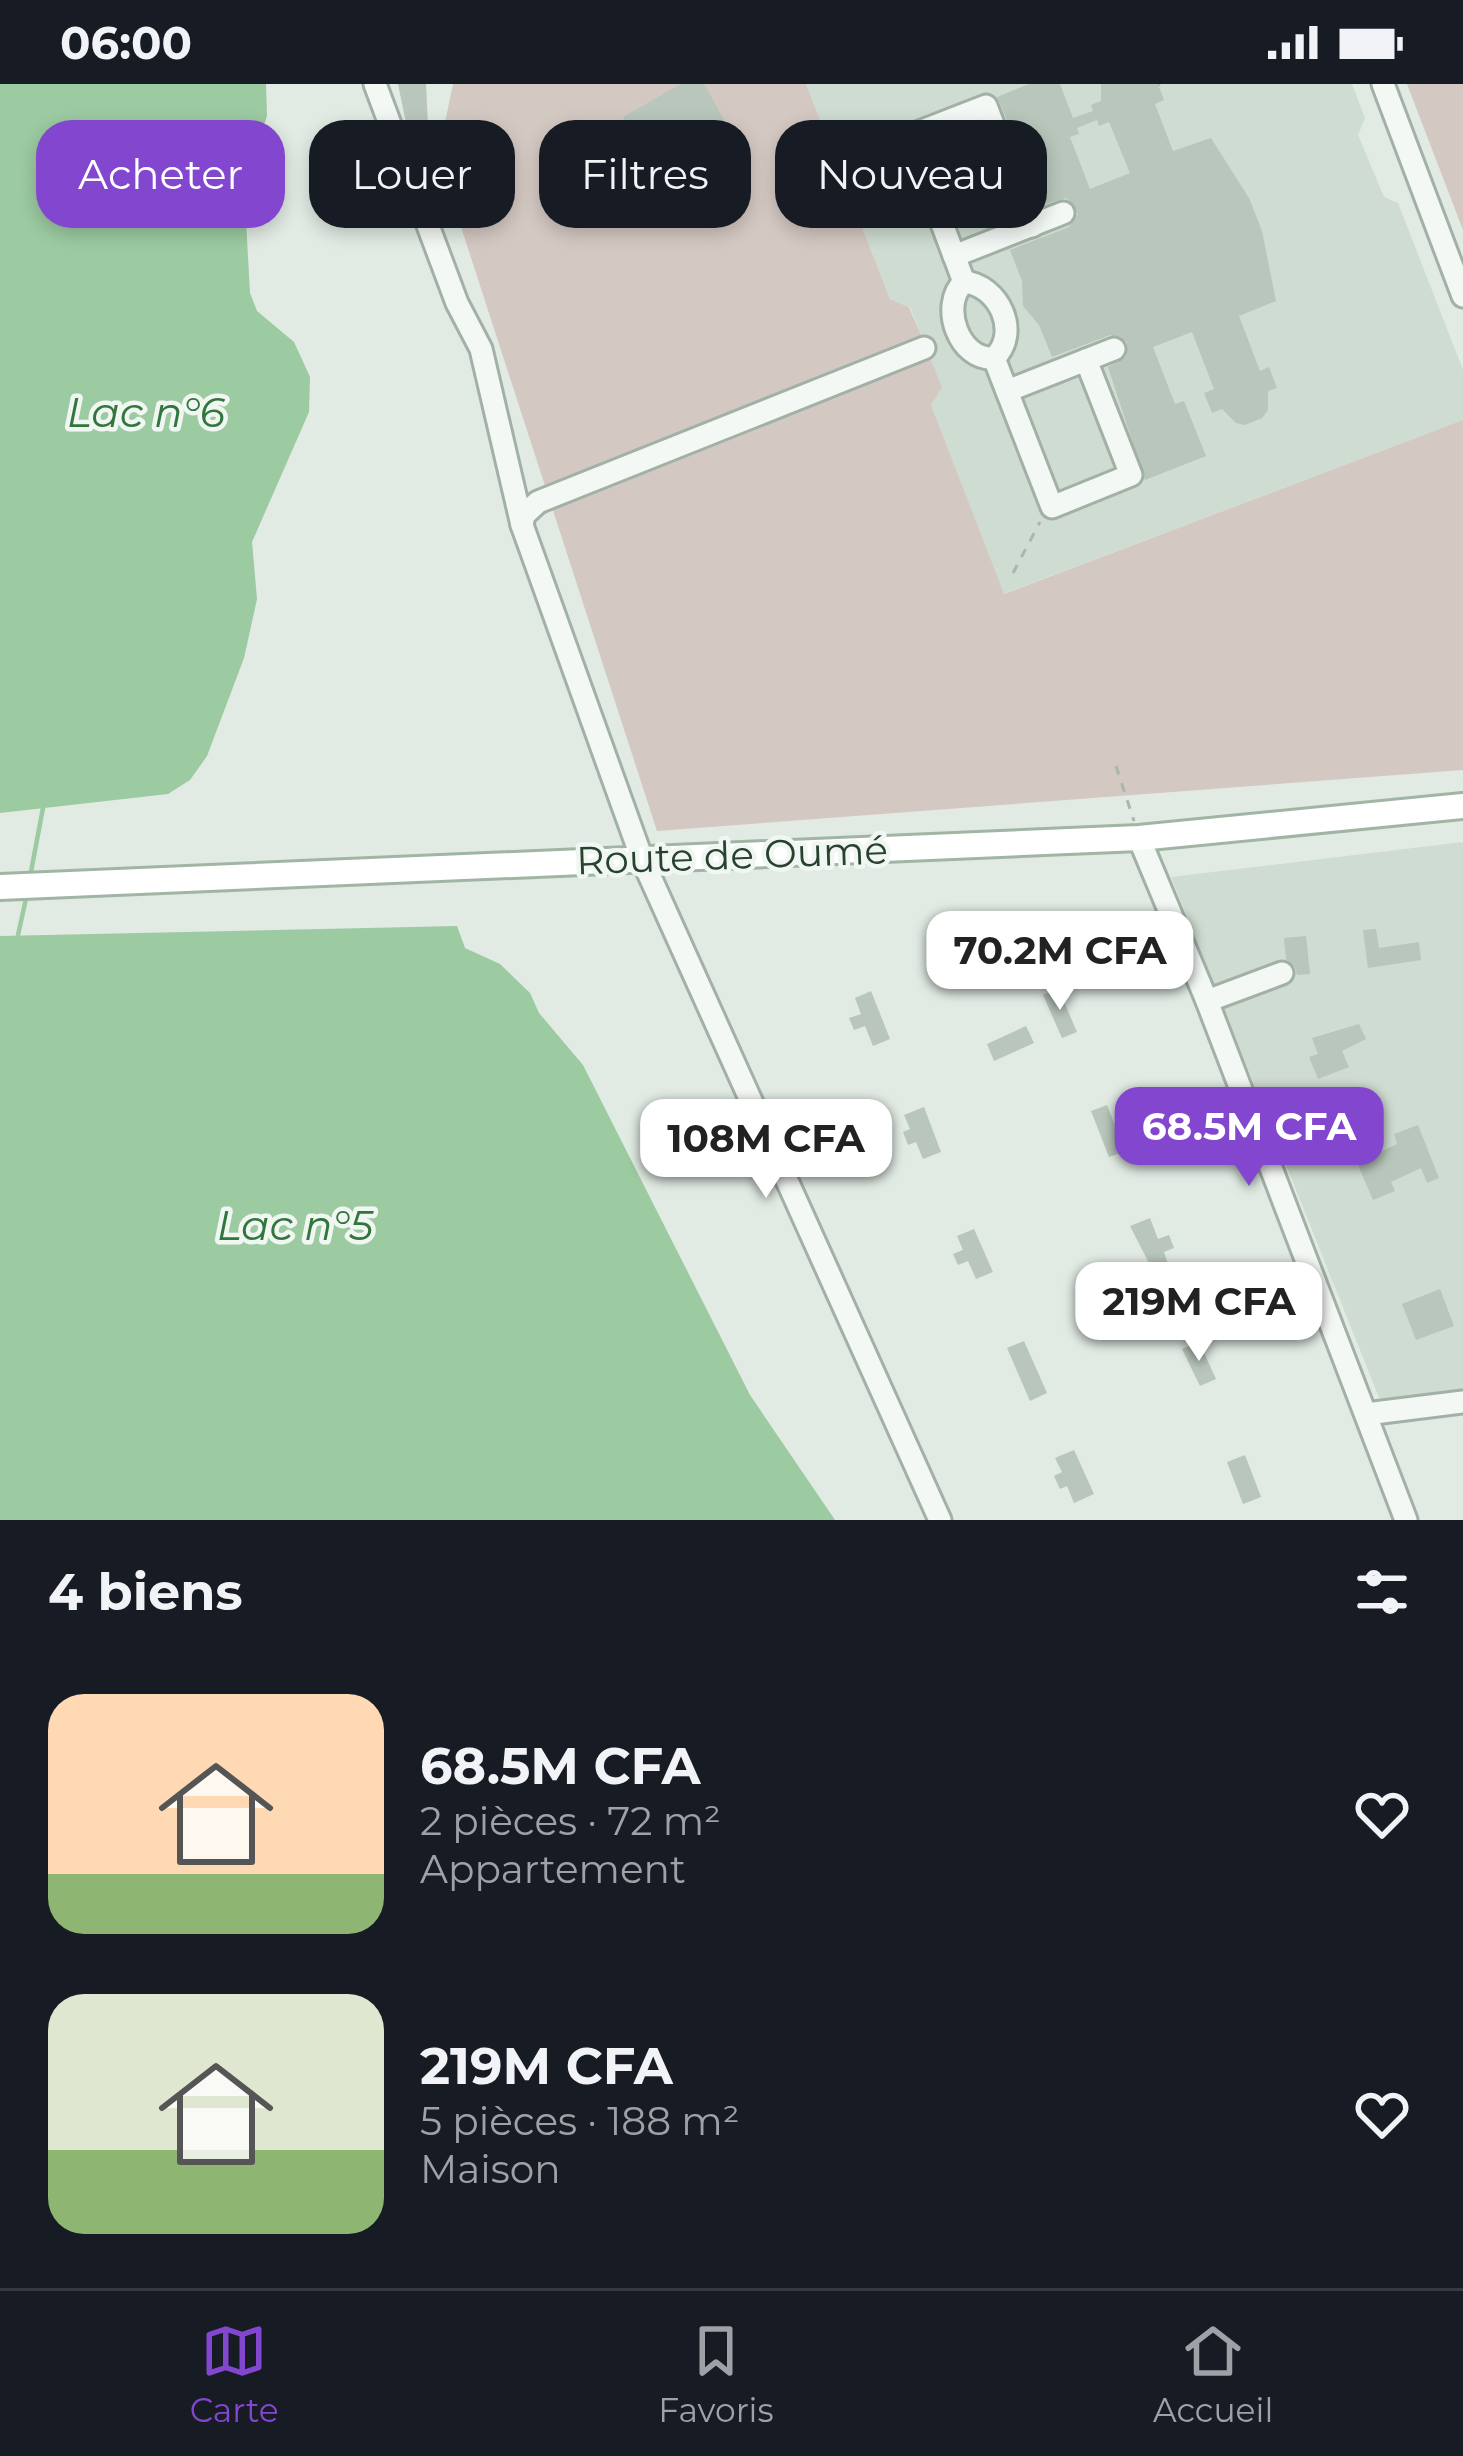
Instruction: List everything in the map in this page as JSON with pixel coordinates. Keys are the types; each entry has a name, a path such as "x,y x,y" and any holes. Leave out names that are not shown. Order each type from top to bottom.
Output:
{"main road":[{"name":"Route de Oumé","path":"0,886 1139,838 1463,806"}],"street":[{"path":"375,84 457,303 481,349 522,525 642,859 940,1520"},
{"path":"1383,84 1463,296"},
{"path":"949,120 986,106 991,120"},
{"path":"1047,220 1063,213"},
{"path":"944,228 964,282 986,290 1003,313 1006,339 994,358"},
{"path":"954,256 1026,228"},
{"path":"964,282 952,304 957,332 973,353 994,358"},
{"path":"522,525 524,515 538,502 924,348"},
{"path":"1007,391 1114,349"},
{"path":"994,358 1052,507 1131,475 1086,360"},
{"path":"1139,838 1207,1000 1406,1520"},
{"path":"1207,1000 1282,973"},
{"path":"1366,1414 1463,1402"}],"path":[{"path":"1013,573 1050,502"},
{"path":"1116,766 1139,838"}],"shaded area":[{"path":"453,84 806,84 820,120 775,120 775,228 862,228 890,299 909,307 942,387 931,405 1004,594 1463,420 1463,770 657,831 461,228 515,228 515,120 446,120"},
{"path":"806,84 1352,84 1365,118 1358,135 1384,197 1398,203 1463,370 1463,420 1003,594 931,405 924,348 914,317 910,307 890,299 862,228 1047,228 1047,120 820,120"},
{"path":"1407,84 1463,84 1463,230"},
{"path":"1463,842 1463,1399 1384,1410 1171,877"}],"water":[{"name":"Lac n°6","path":"0,84 266,84 266,120 36,120 36,228 246,228 250,293 257,311 294,342 310,377 309,412 252,542 257,599 244,658 207,756 190,780 168,794 0,813"},
{"name":"Lac n°5","path":"457,926 465,948 500,964 530,993 539,1013 583,1065 750,1395 835,1520 0,1520 0,936"}],"building":[{"path":"398,84 426,84 428,120 405,120"},
{"path":"681,84 704,84 724,120 625,120"},
{"path":"1029,84 1060,84 1073,118 1093,111 1091,105 1101,101 1101,84 1158,84 1164,100 1155,104 1173,151 1211,138 1249,198 1262,231 1276,301 1239,316 1260,371 1269,367 1277,388 1268,391 1268,410 1262,418 1245,425 1222,409 1212,413 1204,393 1214,389 1192,332 1153,347 1175,404 1184,401 1206,456 1145,480 1108,367 1126,357 1127,342 1110,335 1052,357 1039,325 1023,306 1022,281 1010,250 1069,227 1078,214 1066,198 1047,204 1047,120 1007,120 997,97","holes":["1097,120 1099,126 1109,122 1130,173 1090,189 1070,137 1079,134 1077,128"]},
{"path":"1376,929 1379,948 1419,942 1421,960 1368,968 1363,930"},
{"path":"1306,936 1310,974 1297,975 1286,959 1284,938"},
{"path":"1058,988 1077,1032 1062,1038 1043,995"},
{"path":"871,991 890,1039 873,1046 865,1026 854,1030 849,1018 861,1014 855,998"},
{"path":"1359,1024 1366,1039 1342,1051 1349,1067 1318,1079 1309,1057 1318,1054 1312,1038"},
{"path":"1026,1026 1034,1043 994,1061 987,1044"},
{"path":"1107,1105 1125,1151 1109,1157 1091,1111"},
{"path":"924,1107 941,1152 923,1159 916,1142 908,1145 903,1132 910,1129 904,1115"},
{"path":"1418,1125 1439,1178 1427,1183 1421,1168 1391,1182 1395,1191 1373,1200 1357,1163 1397,1144 1394,1134"},
{"path":"1150,1218 1158,1239 1169,1235 1174,1248 1164,1252 1168,1264 1153,1271 1130,1226"},
{"path":"974,1229 993,1272 976,1279 968,1261 958,1265 953,1254 963,1250 957,1236"},
{"path":"1440,1289 1454,1326 1416,1340 1402,1304"},
{"path":"1024,1341 1047,1393 1030,1401 1007,1348"},
{"path":"1199,1342 1216,1379 1200,1386 1182,1349"},
{"path":"1074,1450 1094,1494 1074,1503 1067,1486 1060,1489 1054,1476 1062,1472 1055,1458"},
{"path":"1245,1455 1261,1497 1243,1504 1227,1462"}],"waterway":[{"path":"30,877 43,808"},
{"path":"18,935 27,894"}]}
